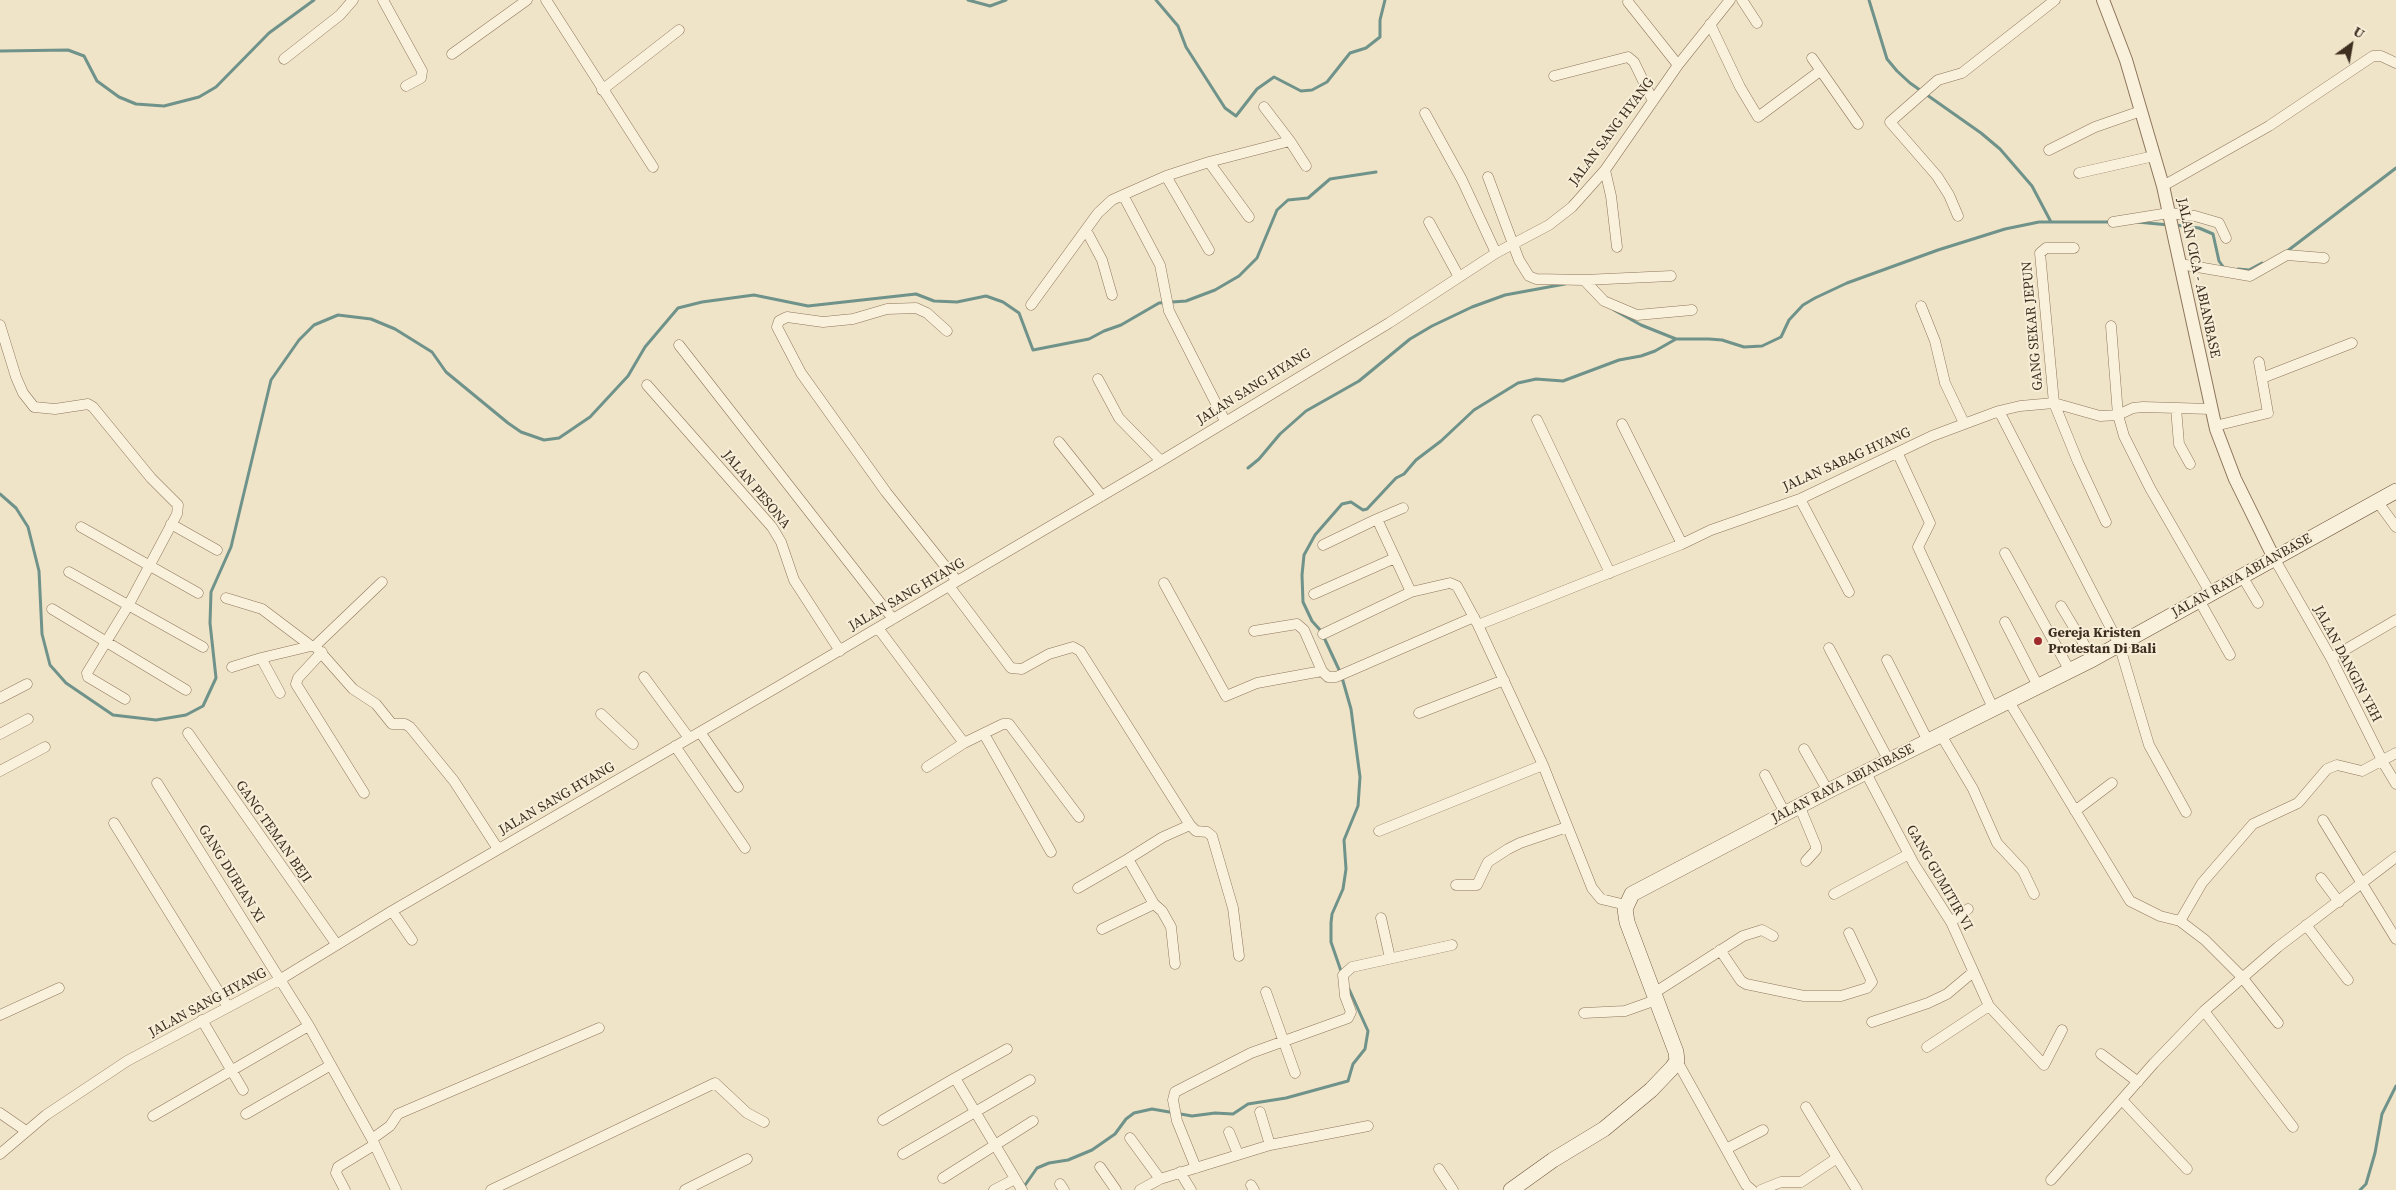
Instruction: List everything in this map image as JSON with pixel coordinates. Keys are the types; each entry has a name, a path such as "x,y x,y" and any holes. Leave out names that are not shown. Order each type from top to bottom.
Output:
{"main road":[{"name":"JALAN RAYA ABIANBASE","path":"1626,905 1632,894 1641,888 1828,791 1866,774 2008,700 2093,659 2396,491"},
{"path":"1511,1190 1553,1160 1604,1129 1650,1090 1676,1061 1676,1052 1626,922 1626,905"}],"street":[{"path":"284,59 340,15 353,0"},
{"path":"383,0 422,71 421,78 406,86"},
{"path":"452,54 527,0"},
{"path":"546,0 653,167"},
{"name":"JALAN SANG HYANG","path":"0,1154 26,1131 77,1093 127,1061 281,979 392,911 953,584 1389,323 1496,253 1544,228 1567,212 1605,170 1678,65 1730,0"},
{"path":"1742,0 1758,24"},
{"path":"1958,216 1949,195 1937,176 1890,122 1938,80 1962,73 2055,0"},
{"name":"JALAN CICA - ABIANBASE","path":"2103,0 2126,60 2164,186 2215,426 2235,480 2274,558"},
{"path":"1628,2 1678,65"},
{"path":"1710,24 1740,87 1758,117 1820,71"},
{"path":"602,90 679,30"},
{"path":"2164,186 2269,126 2373,56 2381,56 2396,63"},
{"path":"1554,76 1628,57 1634,62 1653,101"},
{"path":"1812,58 1858,124"},
{"path":"1264,107 1306,166"},
{"path":"2049,150 2095,127 2141,111"},
{"path":"1425,112 1462,180 1496,253"},
{"path":"1031,305 1105,206 1122,195 1166,176 1209,162 1290,141"},
{"path":"2079,173 2154,156"},
{"path":"1209,162 1249,217"},
{"path":"1605,170 1611,196 1617,247"},
{"path":"1166,176 1208,250"},
{"path":"1488,177 1519,260 1528,276 1536,279 1584,280 1670,276"},
{"path":"1122,195 1160,265 1169,311 1225,421"},
{"path":"2113,222 2170,215 2215,221 2222,227 2226,238"},
{"path":"1428,222 1458,277"},
{"path":"1086,230 1102,260 1112,295"},
{"name":"GANG SEKAR JEPUN","path":"2054,403 2040,253 2046,248 2074,248"},
{"path":"2180,264 2250,276 2287,255 2324,258"},
{"path":"1584,280 1604,301 1637,316 1692,310"},
{"path":"1922,306 1936,341 1945,383 1964,424"},
{"path":"947,330 927,313 916,308 887,308 853,319 823,322 787,317 779,322 777,327 801,373 953,584 1010,668 1022,669 1049,654 1072,647 1080,651 1190,825 1196,831 1207,832 1212,836 1233,908 1239,956"},
{"path":"0,325 16,377 23,393 34,407 55,409 88,404 98,411 151,478 176,501 179,509 128,606 87,675 125,698"},
{"path":"2111,326 2118,415 2124,436 2205,597 2230,655"},
{"path":"2262,378 2352,342"},
{"path":"679,344 893,619"},
{"path":"2215,426 2268,413 2259,362"},
{"path":"1098,379 1119,418 1161,461"},
{"name":"JALAN PESONA","path":"647,385 772,527 781,542 794,580 840,650"},
{"path":"2054,403 2078,462 2106,522"},
{"name":"JALAN SABAG HYANG","path":"1164,583 1226,696 1257,683 1322,671 1328,677 1336,677 1476,621 1610,573 1682,544 1710,530 1800,499 1898,454 1932,436 1998,412 2020,406 2054,403 2100,416 2118,415 2133,408 2143,407 2211,409"},
{"path":"2176,408 2179,444 2190,464"},
{"path":"1998,412 2119,644 2149,745 2186,812"},
{"path":"1537,420 1610,573"},
{"path":"1622,424 1682,544"},
{"path":"1059,442 1102,496"},
{"path":"1898,454 1930,523 1918,547 1993,708"},
{"path":"1800,499 1849,592"},
{"path":"2377,501 2396,528"},
{"path":"1323,545 1403,508"},
{"path":"1377,520 1412,592"},
{"path":"171,524 217,550"},
{"path":"81,528 198,593"},
{"path":"2006,553 2070,671"},
{"path":"1314,594 1395,558"},
{"name":"JALAN DANGIN YEH","path":"2274,558 2330,658 2396,784"},
{"path":"68,572 203,647"},
{"path":"2242,576 2258,603"},
{"path":"364,793 296,684 316,648 382,582"},
{"path":"1323,634 1412,592 1453,584 1459,589 1476,621 1543,765 1598,897 1626,905"},
{"path":"226,598 262,609 316,648 353,689 376,704 392,724 405,724 410,727 454,781 498,849"},
{"path":"2061,606 2093,659"},
{"path":"52,609 186,690"},
{"path":"2330,658 2396,620"},
{"path":"2005,622 2038,686"},
{"path":"1254,631 1297,624 1304,630 1322,671"},
{"path":"878,628 964,743"},
{"path":"232,667 261,658 316,648"},
{"path":"1829,648 1889,761"},
{"path":"261,658 280,693"},
{"path":"1888,660 1935,738 1972,788 1997,843 2023,871 2034,894"},
{"path":"644,677 689,738"},
{"path":"1420,713 1504,680"},
{"path":"0,698 27,684"},
{"path":"2008,700 2130,901 2160,916 2180,921 2205,940 2242,977 2278,1023"},
{"path":"601,714 632,744"},
{"path":"0,734 28,719"},
{"path":"927,767 964,743 1003,724 1009,724 1079,817"},
{"path":"700,732 738,787"},
{"name":"GANG TEMAN BEJI","path":"188,733 337,945"},
{"path":"984,734 1051,852"},
{"path":"675,746 745,848"},
{"path":"0,771 45,747"},
{"path":"1804,749 1828,791"},
{"path":"2180,921 2202,883 2253,824 2298,803 2327,769 2337,765 2362,771 2382,759 2396,754"},
{"path":"1379,831 1543,765"},
{"name":"GANG GUMITIR VI","path":"1866,774 1909,854 1951,922 1972,973 1989,1006 2044,1065 2062,1030"},
{"path":"1765,775 1785,813"},
{"name":"GANG DURIAN XI","path":"157,783 281,979 373,1142 396,1190"},
{"path":"2075,810 2112,783"},
{"path":"1799,806 1816,846 1812,855 1806,861"},
{"path":"2323,820 2396,939"},
{"path":"114,822 228,1007"},
{"path":"1078,888 1163,837 1190,825"},
{"path":"1456,885 1477,885 1488,862 1520,842 1567,826"},
{"path":"1834,894 1909,854"},
{"path":"2051,1180 2204,1011 2306,925 2363,884 2396,857"},
{"path":"1128,859 1154,904 1162,911 1171,927 1175,964"},
{"path":"2321,878 2339,902"},
{"path":"1102,930 1154,904"},
{"path":"1951,922 1968,909"},
{"path":"392,911 412,940"},
{"path":"1381,918 1390,958"},
{"path":"2306,925 2348,980"},
{"path":"1584,1013 1625,1011 1655,996 1720,950 1754,931 1762,930 1773,936"},
{"path":"1720,950 1741,981 1746,984 1804,996 1842,996 1867,988 1872,982 1849,933"},
{"path":"1196,1168 1174,1109 1173,1095 1182,1087 1199,1081 1251,1053 1285,1043 1348,1018 1350,1012 1345,996 1343,975 1352,967 1452,945"},
{"path":"1872,1022 1928,1003 1947,994 1972,973"},
{"path":"0,1015 59,988"},
{"path":"1266,992 1295,1073"},
{"path":"1927,1047 1989,1006"},
{"path":"2204,1011 2293,1127"},
{"path":"202,1020 243,1090"},
{"path":"153,1116 305,1028"},
{"path":"344,1190 336,1174 338,1167 373,1142 390,1126 398,1114 599,1028"},
{"path":"883,1120 1007,1049"},
{"path":"2101,1054 2138,1082"},
{"path":"1676,1061 1746,1185 1752,1190"},
{"path":"246,1114 331,1065"},
{"path":"955,1078 994,1147 1018,1184 994,1190"},
{"path":"903,1154 1030,1080"},
{"path":"491,1190 715,1083 747,1113 764,1122"},
{"path":"2122,1100 2186,1169"},
{"path":"1806,1107 1857,1190"},
{"path":"1260,1112 1270,1145"},
{"path":"0,1114 26,1131"},
{"path":"942,1178 1033,1121"},
{"path":"1140,1190 1160,1179 1180,1172 1270,1145 1368,1126"},
{"path":"1726,1149 1763,1130"},
{"path":"1229,1132 1238,1154"},
{"path":"1130,1138 1160,1179"},
{"path":"1761,1190 1781,1182 1801,1182 1837,1158"},
{"path":"685,1190 747,1159"},
{"path":"1100,1168 1116,1190"},
{"path":"1439,1169 1453,1190"},
{"path":"1180,1172 1191,1190"}],"waterway":[{"path":"0,51 68,50 84,56 97,81 119,97 136,104 164,106 199,97 216,87 269,33 314,0"},
{"path":"968,0 990,6 1006,0"},
{"path":"1156,0 1178,26 1186,47 1225,108 1236,116 1257,89 1274,77 1301,91 1312,90 1327,82 1350,53 1366,48 1380,37 1380,20 1385,0"},
{"path":"1869,0 1887,59 1910,83 1981,133 2000,149 2032,186 2051,222"},
{"path":"2286,252 2396,168"},
{"path":"0,494 16,508 28,527 39,571 42,634 50,665 66,683 113,715 156,720 186,715 203,706 216,678 210,623 211,592 231,547 271,380 299,340 314,325 338,315 371,319 395,329 432,352 446,372 521,432 544,440 559,438 590,417 628,376 645,347 678,308 702,302 754,295 808,306 916,294 934,301 957,302 986,296 1003,302 1019,313 1033,350 1089,339 1121,325 1159,303 1186,301 1215,290 1239,276 1257,258 1277,210 1288,200 1308,198 1330,179 1376,172"},
{"path":"1614,310 1641,325 1676,339 1722,340 1744,347 1762,346 1781,337 1789,320 1803,305 1815,298 1847,283 1938,250 2005,229 2039,222 2111,222"},
{"path":"2137,222 2169,225"},
{"path":"2175,225 2199,228 2213,234 2219,261 2224,268"},
{"path":"2238,269 2249,270 2262,263"},
{"path":"1248,468 1259,459 1280,434 1306,411 1359,381 1410,339 1432,326 1472,307 1505,295 1565,284"},
{"path":"1342,974 1331,942 1331,923 1332,914 1343,889 1346,869 1344,840 1358,806 1360,777 1351,709 1341,674 1321,631 1312,621 1303,602 1302,575 1304,555 1315,535 1342,504 1351,502 1363,510 1367,509 1396,478 1404,474 1416,460 1441,441 1474,410 1518,383 1536,379 1563,381 1619,360 1655,351 1676,339"},
{"path":"1023,1188 1037,1168 1049,1163 1068,1160 1092,1150 1115,1134 1126,1119 1134,1113 1152,1109 1192,1116 1215,1113 1233,1114 1248,1104 1286,1098 1348,1081 1353,1064 1365,1049 1368,1031 1349,989"},
{"path":"2360,1190 2366,1184 2375,1153 2382,1114 2396,1086"}],"place":[{"name":"Gereja Kristen Protestan Di Bali","path":"2038,641"}]}
